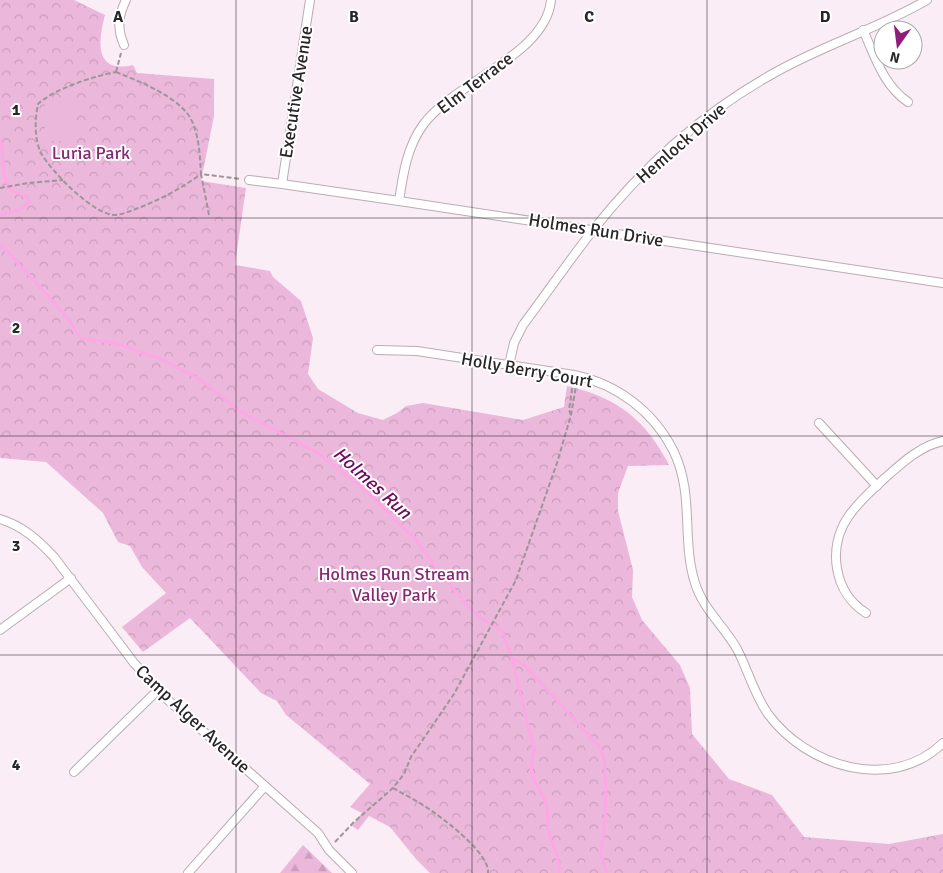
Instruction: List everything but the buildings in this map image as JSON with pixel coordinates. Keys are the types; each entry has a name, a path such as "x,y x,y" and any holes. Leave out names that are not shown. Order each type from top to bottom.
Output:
{"street":[{"path":"124,45 118,26 126,0"},
{"name":"Executive Avenue","path":"282,184 310,0"},
{"name":"Elm Terrace","path":"398,201 407,157 422,126 439,108 518,51 534,37 547,18 551,0"},
{"name":"Hemlock Drive","path":"509,365 514,343 523,325 593,230 654,164 710,114 775,72 817,50 927,0"},
{"path":"863,30 886,80 894,91 908,102"},
{"name":"Holmes Run Drive","path":"249,180 943,283"},
{"name":"Holly Berry Court","path":"377,350 417,351 574,375 596,381 630,399 657,424 672,448 683,477 686,494 689,556 695,584 710,612 737,650 758,699 779,728 792,740 821,758 838,764 869,770 901,766 915,762 928,755 943,743"},
{"path":"819,423 877,486"},
{"path":"866,613 850,600 844,591 839,576 836,562 837,548 843,526 857,506 910,456 943,441"},
{"name":"Camp Alger Avenue","path":"0,519 22,528 40,542 54,557 134,663 158,690 318,833 329,850 352,873"},
{"path":"0,630 70,578"},
{"path":"74,772 158,690"},
{"path":"188,873 264,786"}],"path":[{"path":"116,72 124,45"},
{"path":"209,215 201,174 200,150 192,122 187,113 170,99 116,72 97,76 51,95 38,104 36,115 38,145 42,154 63,180 95,208 107,214 117,215 170,195 201,174 249,180"},
{"path":"0,188 63,180"},
{"path":"572,414 569,410 574,375"},
{"path":"329,850 354,822 393,788 404,774 411,757 454,694 516,580 572,414 575,393"},
{"path":"393,788 435,813 478,851 488,868 488,873"}],"green space":[{"name":"Holmes Run Stream Valley Park","path":"0,0 74,0 105,15 100,45 105,60 111,65 120,67 133,65 137,73 214,79 214,116 201,181 246,188 235,265 270,271 273,277 301,301 313,338 308,374 318,389 358,413 383,420 406,406 423,403 523,420 564,407 567,386 601,397 615,404 640,423 660,449 669,465 628,466 618,493 618,511 633,570 632,597 642,620 680,665 690,688 692,734 729,779 772,795 804,837 889,844 943,834 943,873 430,873 390,827 369,816 358,830 352,826 362,813 350,807 370,784 286,715 277,701 261,693 190,618 143,652 122,627 166,593 142,567 130,546 118,542 103,513 46,462 0,458"},
{"path":"45,104 73,104 73,141 45,141"},
{"path":"303,845 332,873 280,873"}],"waterway":[{"name":"Holmes Run","path":"0,139 6,181 13,191 28,197 29,203 19,210 0,215"},
{"name":"Holmes Run","path":"0,246 9,253 66,316 81,338 115,343 163,360 201,380 241,412 318,453 363,488 416,540 439,572 469,607 482,619 502,631 512,658 534,750 531,767 533,778 546,804 549,834 558,860 559,873"},
{"path":"512,658 522,663 600,747 604,758 606,786 601,856 607,873"}],"park label":[{"name":"Luria Park","path":"91,153"}]}
